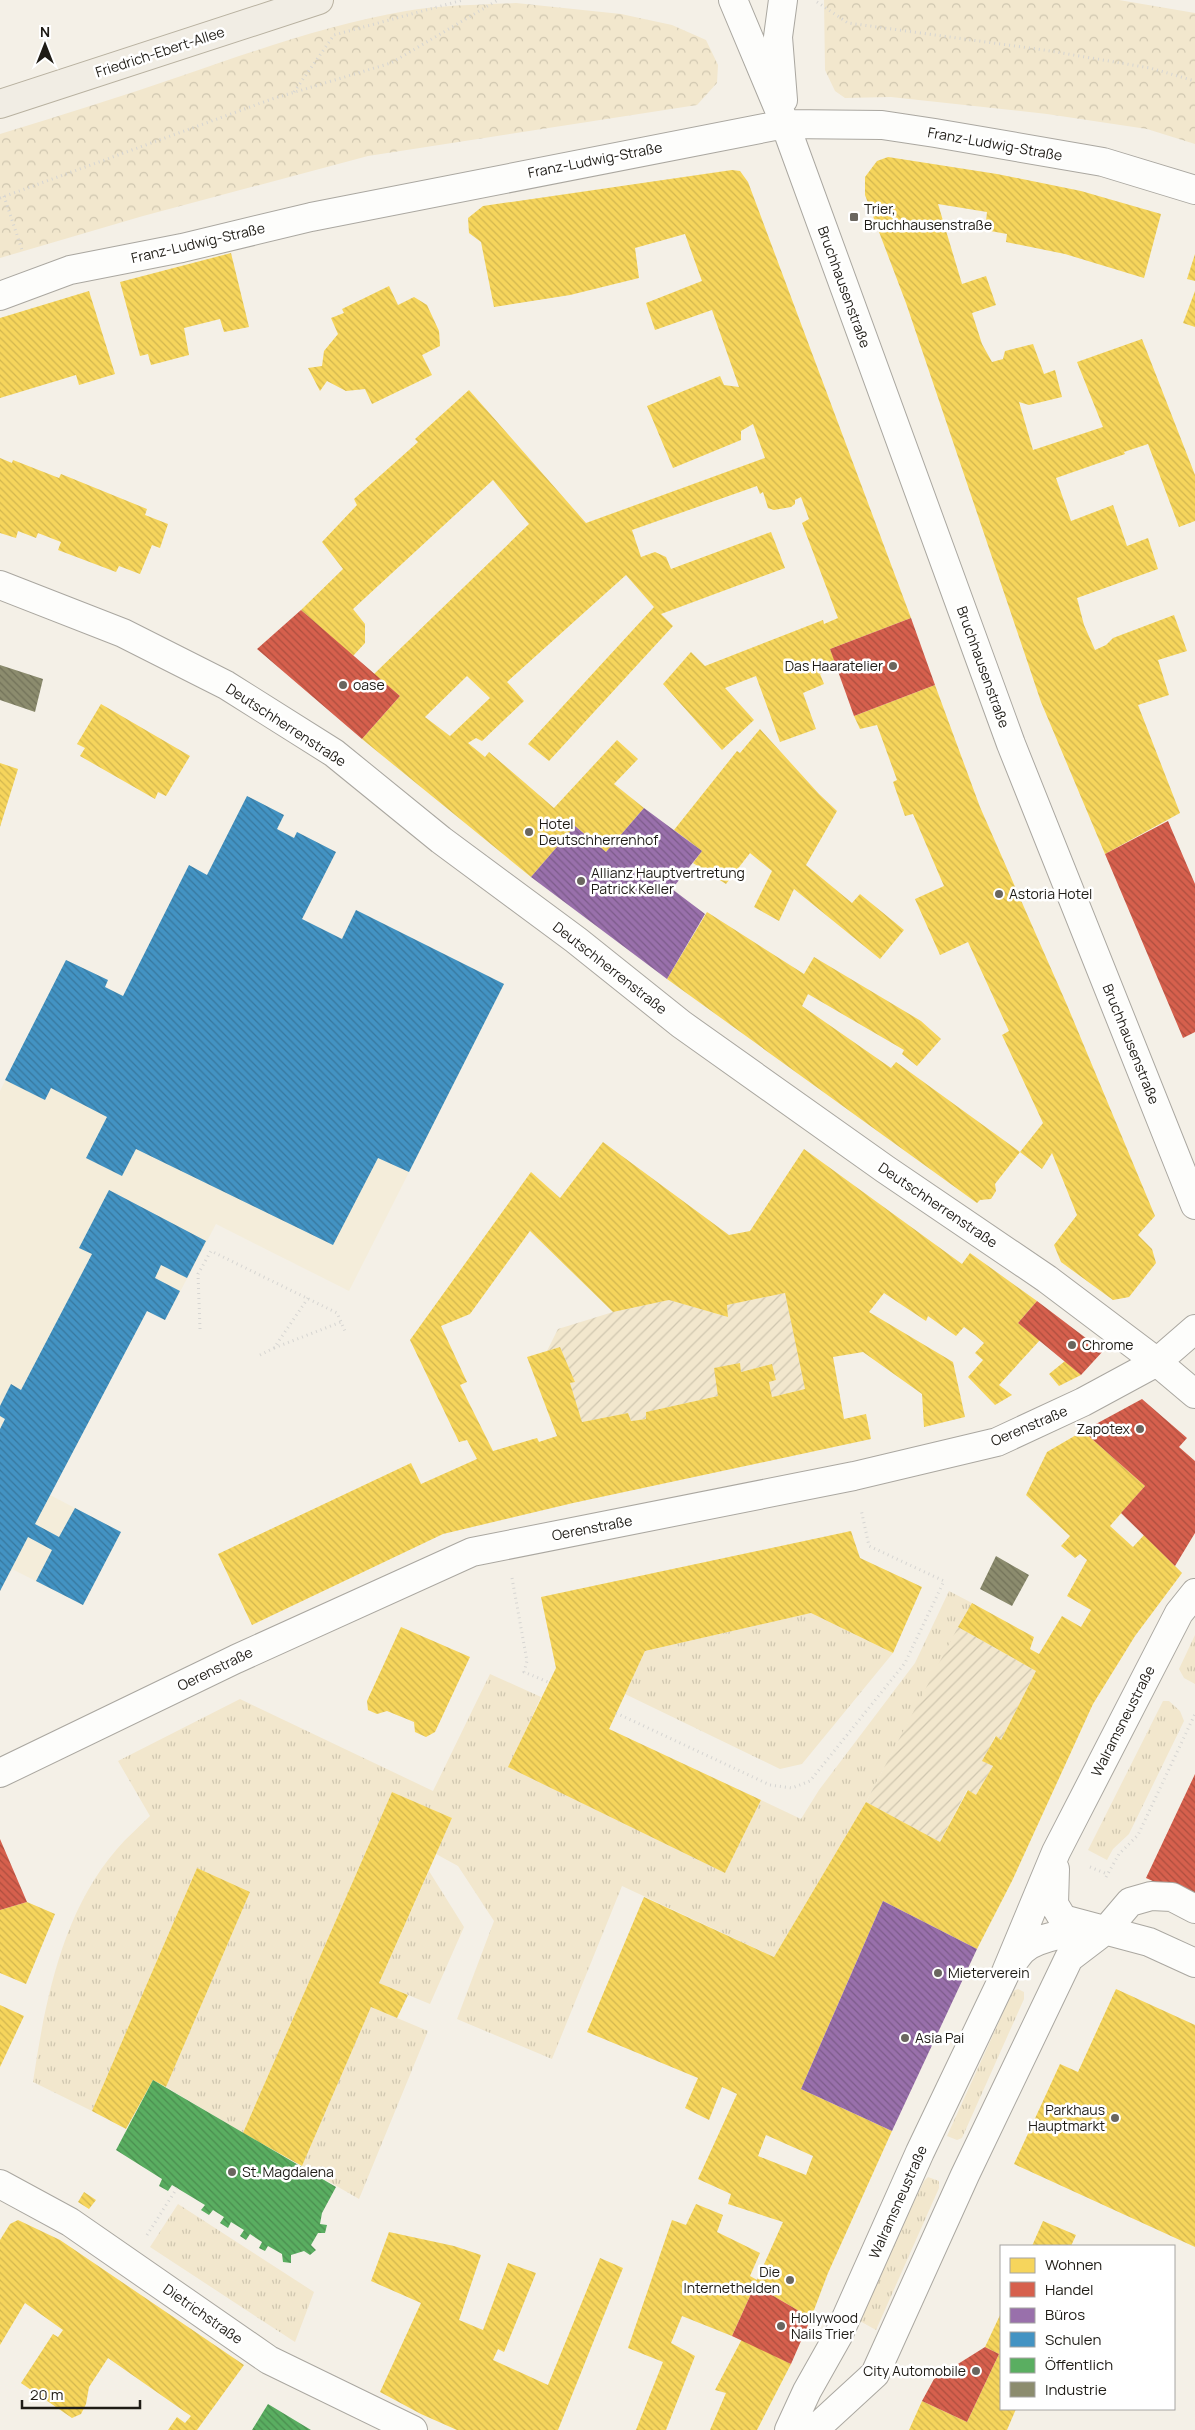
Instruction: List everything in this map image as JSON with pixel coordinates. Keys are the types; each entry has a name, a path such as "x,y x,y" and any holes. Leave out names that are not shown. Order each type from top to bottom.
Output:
{"main road":[{"name":"Friedrich-Ebert-Allee","path":"0,104 319,0"}],"street":[{"name":"Bruchhausenstraße","path":"733,0 785,124 1011,744 1188,1169 1195,1205"},
{"name":"Bruchhausenstraße","path":"783,0 778,38 785,124"},
{"name":"Franz-Ludwig-Straße","path":"0,296 70,270 182,248 310,217 785,124 882,125 908,129 1103,162 1195,190"},
{"name":"Deutschherrenstraße","path":"0,585 123,633 226,685 334,753 441,840 576,940 681,1024 885,1169 1047,1279 1157,1362 1195,1394"},
{"name":"Oerenstraße","path":"0,1773 306,1626 472,1552 854,1476 997,1442 1083,1402 1157,1362 1195,1329"},
{"name":"Walramsneustraße","path":"789,2430 807,2391 838,2336 920,2152 1006,1972 1056,1852 1179,1614 1195,1593"},
{"name":"Walramsneustraße","path":"1056,1852 1054,1904 1063,1919 1107,1929 1149,1942 1195,1964"},
{"path":"814,2430 875,2374 964,2175 1054,1984 1069,1958 1107,1929 1130,1902 1151,1896 1172,1897 1195,1910"},
{"name":"Walramsneustraße","path":"1006,1972 1024,1948 1075,1930 1107,1929"},
{"name":"Dietrichstraße","path":"0,2184 70,2222 269,2360 413,2430"}],"path":[{"path":"294,93 334,35 463,0"},
{"path":"33,283 2,197 294,93 391,63 498,0"},
{"path":"813,0 848,23 1044,50 1150,68 1195,81"},
{"path":"200,1329 198,1274 211,1251 336,1313 345,1331"},
{"path":"274,1348 308,1298"},
{"path":"260,1355 341,1322"},
{"path":"616,1713 770,1786 792,1788 810,1781 905,1663 944,1581 869,1546 854,1476"},
{"path":"506,1545 527,1661 524,1672 548,1682"},
{"path":"128,2262 177,2188"}],"shaded area":[{"path":"247,796 284,815 277,829 294,837 297,832 336,852 302,919 341,939 356,910 504,984 349,1291 216,1224 165,1320 147,1311 50,1495 121,1532 83,1605 12,1569 0,1591 0,1091 66,960 108,980 105,987 124,996 189,865 207,875"}],"green space":[{"path":"824,0 1119,0 1195,13 1195,144 1147,129 1047,114 891,97 845,98 835,91 825,70"},
{"path":"516,3 621,14 672,25 706,40 718,65 717,83 697,105 368,156 143,216 0,258 0,134 322,30 378,16 420,9"},
{"path":"785,1293 805,1389 772,1397 769,1382 776,1380 772,1364 741,1372 740,1363 718,1396 646,1412 646,1419 631,1421 628,1413 582,1422 570,1383 575,1382 560,1347 547,1351 558,1329 613,1312 669,1300 728,1317 727,1305"},
{"path":"949,1591 972,1603 866,1802 774,1957 622,1886 552,2059 457,2019 494,1921 458,1866 436,1854 452,1818 392,1792 243,2133 166,2087 250,1892 197,1868 92,2111 33,2082 50,1990 69,1929 82,1901 98,1874 121,1845 150,1816 118,1761 240,1699 433,1791 490,1674 541,1697 509,1767 725,1873 761,1800 801,1819 819,1790 915,1663"},
{"path":"811,1613 893,1653 802,1764 780,1769 625,1694 645,1651"},
{"path":"958,1627 1036,1671 1001,1740 995,1736 983,1761 993,1766 976,1795 967,1790 940,1842 866,1802"},
{"path":"1195,1635 1195,1684 1184,1678 1179,1669"},
{"path":"1163,1701 1169,1701 1180,1711 1184,1721 1129,1834 1113,1849 1107,1860 1088,1850"},
{"path":"429,1871 464,1927 430,2004 379,1983"},
{"path":"1018,1989 1024,1992 1024,1999 962,2138 957,2140 947,2136 1013,1991"},
{"path":"371,2007 428,2031 359,2199 302,2166"},
{"path":"928,2177 939,2181 939,2188 876,2330 858,2320 924,2181"},
{"path":"178,2204 314,2292 295,2342 150,2247"}],"building: Wohnen":[{"path":"888,157 997,174 1081,191 1161,214 1144,278 1065,254 1006,242 1007,234 985,230 987,212 938,204 962,284 986,276 996,305 972,313 982,344 992,362 1003,359 1005,351 1033,344 1044,374 1055,370 1062,397 1029,405 1019,402 1033,450 1103,427 1077,362 1142,339 1195,475 1195,521 1179,527 1148,444 1056,478 1071,521 1113,505 1127,546 1148,538 1158,569 1077,598 1084,625 1095,650 1106,645 1113,638 1174,615 1187,651 1158,660 1169,695 1138,705 1180,813 1105,854 1041,702 906,303 865,195 865,177 877,161"},
{"path":"732,170 740,171 748,182 911,618 830,649 837,666 820,674 824,684 803,693 816,729 780,742 756,676 725,688 754,720 722,750 663,684 691,652 705,666 823,620 824,624 838,618 802,523 809,519 801,497 795,500 795,504 791,507 774,510 768,508 763,492 760,494 757,486 632,530 641,557 655,552 666,557 671,569 771,532 785,568 661,614 673,626 549,761 528,744 654,607 626,575 507,682 524,701 482,741 476,738 468,743 485,757 489,752 554,808 617,740 638,759 614,784 644,808 606,852 575,826 531,877 362,739 400,696 374,674 529,524 493,480 353,609 365,624 365,643 353,656 301,610 343,569 322,542 357,505 354,499 418,442 415,439 469,390 586,523 765,458 753,424 741,431 741,440 673,468 647,406 720,376 724,385 739,387 712,310 655,330 646,303 702,281 685,234 635,248 639,278 570,295 494,307 481,242 469,233 468,218 483,206","holes":["467,676 490,698 450,736 425,717"]},
{"path":"231,253 249,327 224,332 220,319 184,328 189,355 151,365 148,354 140,356 120,282"},
{"path":"1195,254 1195,281 1187,279"},
{"path":"389,286 398,305 414,297 427,305 439,331 440,346 422,355 432,375 372,404 365,389 346,391 327,381 320,391 308,368 322,366 324,351 338,334 331,318 344,313 342,309"},
{"path":"89,291 115,374 79,385 76,375 0,398 0,318"},
{"path":"1195,291 1195,327 1183,323"},
{"path":"0,458 12,463 13,460 59,478 61,474 147,509 145,515 168,524 160,548 152,545 140,574 119,566 116,572 58,550 61,542 38,533 36,538 18,531 16,538 0,533"},
{"path":"935,685 980,807 1067,1005 1155,1216 1138,1235 1152,1249 1156,1263 1129,1297 1113,1300 1061,1262 1054,1245 1077,1215 1052,1153 1042,1169 1020,1152 1043,1123 1002,1035 1009,1031 968,942 940,955 915,899 944,886 913,814 905,816 893,782 897,780 877,725 860,729 854,716"},
{"path":"101,704 190,756 166,796 158,792 155,799 80,756 85,748 77,744"},
{"path":"760,729 837,811 806,865 852,903 860,894 904,930 880,959 794,889 779,921 754,907 772,871 750,853 726,884 693,863 702,851 674,830 737,751 740,753"},
{"path":"0,763 18,769 0,827"},
{"path":"707,912 804,974 814,957 921,1021 941,1039 917,1066 902,1054 904,1050 808,994 802,1006 891,1068 896,1062 1020,1152 995,1184 996,1191 991,1199 980,1200 977,1203 667,979"},
{"path":"603,1142 729,1235 750,1231 804,1149 962,1264 970,1253 1037,1301 1018,1323 1040,1340 999,1385 1012,1395 995,1405 968,1377 983,1360 975,1353 984,1343 964,1327 956,1336 928,1316 926,1321 884,1293 869,1312 953,1362 965,1417 924,1427 922,1394 863,1352 833,1357 844,1419 866,1414 871,1439 573,1503 443,1534 252,1625 218,1554 411,1463 421,1484 477,1459 467,1440 459,1442 410,1340 531,1172 560,1198","holes":["530,1231 613,1312 669,1300 728,1317 727,1305 785,1293 805,1389 772,1397 769,1382 776,1380 772,1364 741,1372 740,1363 714,1368 718,1396 646,1412 646,1419 631,1421 628,1413 582,1422 570,1383 575,1382 560,1347 527,1357 557,1436 539,1442 537,1438 493,1451 460,1385 467,1382 441,1326 470,1314"]},
{"path":"1065,1361 1081,1375 1059,1386 1049,1374"},
{"path":"1083,1431 1145,1486 1110,1526 1133,1547 1144,1535 1182,1573 1135,1636 1093,1704 1012,1881 977,1949 883,1901 801,2089 892,2131 828,2273 811,2318 755,2285 732,2336 682,2316 671,2343 695,2356 666,2430 636,2430 663,2362 628,2348 672,2220 686,2225 696,2204 723,2215 717,2232 760,2253 750,2276 757,2280 783,2222 728,2204 731,2194 698,2179 737,2094 722,2087 709,2120 685,2108 698,2078 587,2032 644,1897 774,1957 866,1802 940,1842 968,1790 976,1795 993,1766 982,1761 996,1736 1001,1740 1036,1671 958,1627 972,1603 1034,1637 1030,1649 1039,1654 1062,1616 1081,1627 1091,1610 1067,1596 1087,1560 1080,1554 1075,1558 1061,1546 1070,1536 1026,1495 1047,1452","holes":["766,2135 813,2156 806,2175 758,2156"]},
{"path":"851,1531 860,1558 922,1587 893,1653 811,1613 645,1651 609,1729 761,1800 725,1873 508,1767 556,1668 541,1597"},
{"path":"401,1627 470,1657 435,1732 426,1737 415,1732 414,1722 387,1711 377,1714 368,1710 367,1701"},
{"path":"392,1792 452,1818 379,1983 408,1995 397,2018 371,2007 302,2166 243,2133"},
{"path":"197,1868 250,1892 166,2087 153,2080 126,2129 92,2111"},
{"path":"27,1902 55,1914 26,1984 0,1973 0,1910"},
{"name":"Parkhaus Hauptmarkt","path":"1116,1989 1195,2025 1195,2247 1014,2164 1060,2064 1078,2072"},
{"path":"0,2005 24,2016 0,2067"},
{"path":"84,2192 96,2200 89,2209 78,2202"},
{"path":"18,2220 60,2240 244,2365 197,2430 168,2430 177,2417 185,2423 191,2416 108,2358 89,2387 86,2404 81,2414 72,2418 21,2383 53,2334 58,2337 63,2330 25,2303 0,2345 0,2240 10,2224"},
{"path":"1043,2221 1076,2235 1071,2245 1032,2245"},
{"path":"389,2232 454,2246 481,2255 459,2320 483,2330 508,2263 536,2273 504,2352 498,2349 493,2360 548,2385 600,2258 623,2268 558,2430 457,2430 421,2414 380,2392 421,2303 371,2281"},
{"path":"1000,2315 1000,2410 1016,2410 1007,2430 909,2430 922,2401 967,2422 999,2354 985,2347"},
{"path":"742,2339 791,2364 757,2430 710,2430 726,2393 715,2390"}],"building: Handel":[{"name":"oase","path":"301,610 400,696 362,739 257,649"},
{"path":"911,618 935,685 854,716 830,649"},
{"path":"1168,821 1195,884 1195,1032 1183,1038 1105,854"},
{"path":"1037,1301 1103,1351 1081,1375 1018,1323"},
{"path":"1142,1399 1187,1438 1179,1447 1195,1461 1195,1533 1175,1566 1121,1513 1145,1486 1083,1431"},
{"path":"1195,1774 1195,1900 1146,1878"},
{"path":"0,1839 27,1902 0,1910"},
{"path":"755,2285 811,2318 791,2364 732,2336"},
{"path":"985,2347 999,2354 967,2422 922,2401 934,2379"}],"building: Büros":[{"path":"644,808 702,851 672,889 705,914 667,979 531,877 575,826 606,852"},
{"path":"883,1901 977,1949 892,2131 801,2089"}],"building: Schulen":[{"path":"247,796 284,815 277,829 294,838 297,832 336,852 302,919 342,939 356,910 504,984 409,1172 378,1158 333,1245 136,1149 122,1176 86,1158 107,1117 51,1088 45,1100 5,1080 66,960 108,980 105,987 123,996 189,865 207,875"},
{"path":"109,1190 206,1241 187,1278 161,1265 155,1278 180,1291 165,1320 147,1311 35,1524 59,1537 75,1508 121,1532 83,1605 36,1581 52,1550 28,1537 0,1591 0,1429 5,1419 0,1416 0,1406 11,1384 21,1390 92,1254 79,1248"}],"building: Öffentlich":[{"name":"St. Magdalena","path":"153,2080 336,2187 322,2213 320,2224 327,2225 325,2233 318,2233 311,2245 316,2250 310,2255 304,2251 291,2255 291,2263 283,2262 282,2254 268,2246 265,2251 259,2248 262,2242 250,2234 246,2240 240,2236 244,2230 231,2222 228,2228 220,2223 224,2217 213,2210 209,2215 201,2210 205,2205 172,2185 168,2191 159,2186 162,2179 116,2150"},
{"path":"268,2404 311,2430 252,2430"}],"building: Industrie":[{"path":"0,665 43,679 35,712 0,700"},
{"path":"996,1556 1029,1575 1012,1606 980,1589"}],"place":[{"name":"Trier, Bruchhausenstraße","path":"854,217"},
{"name":"Das Haaratelier","path":"893,666"},
{"name":"oase","path":"343,685"},
{"name":"Hotel Deutschherrenhof","path":"529,832"},
{"name":"Allianz Hauptvertretung Patrick Keller","path":"581,881"},
{"name":"Astoria Hotel","path":"999,894"},
{"name":"Chrome","path":"1072,1345"},
{"name":"Zapotex","path":"1140,1429"},
{"name":"Mieterverein","path":"938,1973"},
{"name":"Asia Pai","path":"905,2038"},
{"name":"Parkhaus Hauptmarkt","path":"1115,2118"},
{"name":"St. Magdalena","path":"232,2172"},
{"name":"Die Internethelden","path":"790,2280"},
{"name":"Hollywood Nails Trier","path":"781,2326"},
{"name":"City Automobile","path":"976,2371"}]}
